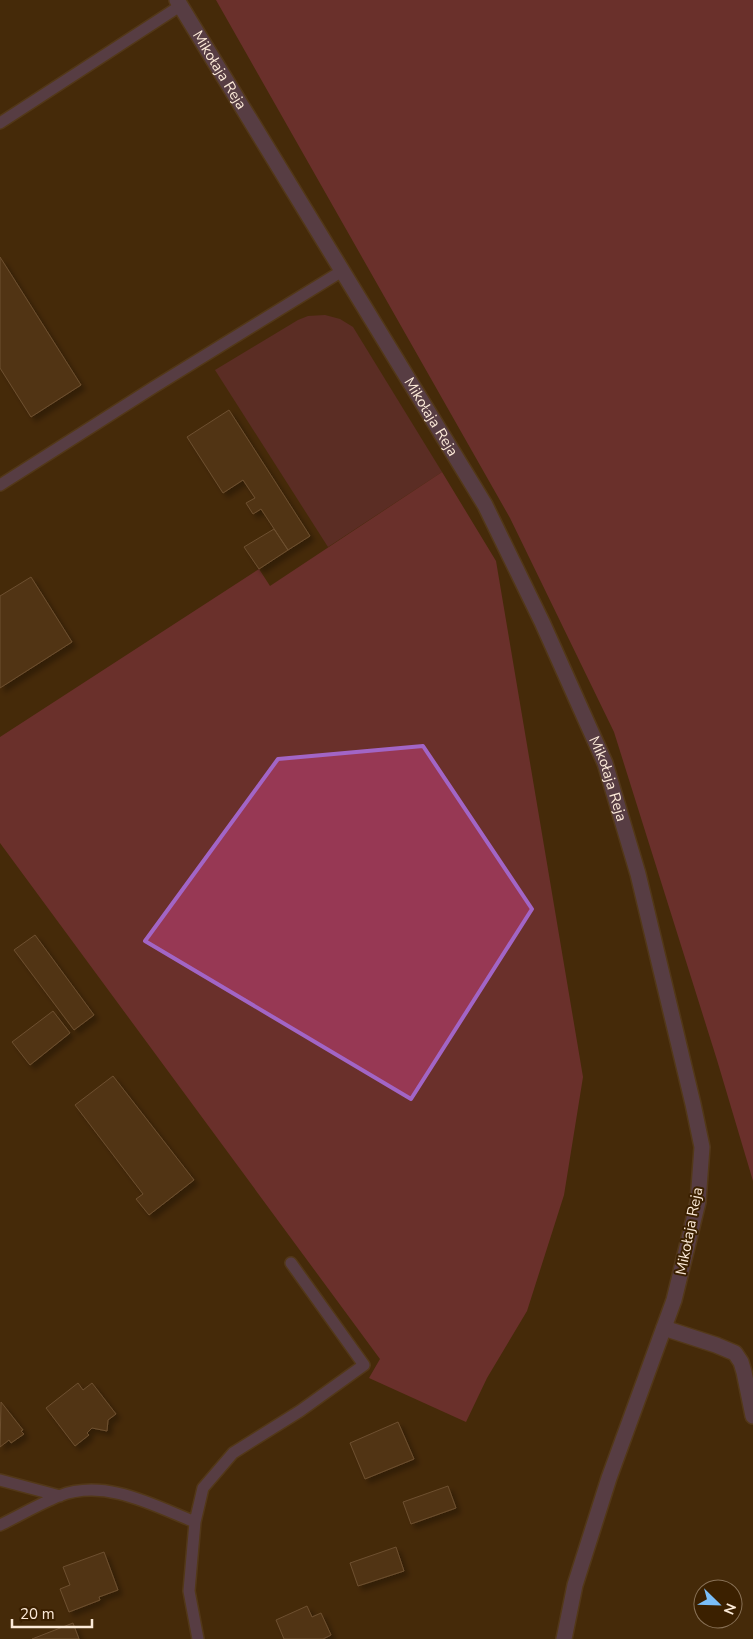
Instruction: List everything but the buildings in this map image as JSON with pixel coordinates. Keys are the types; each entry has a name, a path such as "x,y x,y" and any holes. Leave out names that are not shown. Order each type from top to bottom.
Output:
{"street":[{"name":"Mikołaja Reja","path":"178,3 485,505 542,622 605,763 638,874 702,1147 698,1202 674,1300 597,1513 574,1585 564,1639"},
{"path":"664,1328 721,1346 735,1353 744,1372 753,1416"}],"lane":[{"path":"0,123 178,3"},
{"path":"0,485 342,271"},
{"path":"198,1639 189,1590 195,1522 203,1488 234,1453 300,1411 364,1365 290,1263"},
{"path":"0,1480 60,1496"},
{"path":"0,1525 60,1496 92,1489 136,1498 195,1522"}],"highlighted area":[{"path":"423,746 532,909 411,1099 145,941 278,759"}],"shaded area":[{"path":"216,0 753,0 753,1181 614,732 510,518"},
{"path":"325,315 340,319 353,327 442,472 328,547 215,370 298,320 308,316"},
{"path":"442,472 496,561 583,1077 564,1195 527,1311 487,1378 466,1422 369,1378 380,1359 0,843 0,737 259,569 270,586"}]}
